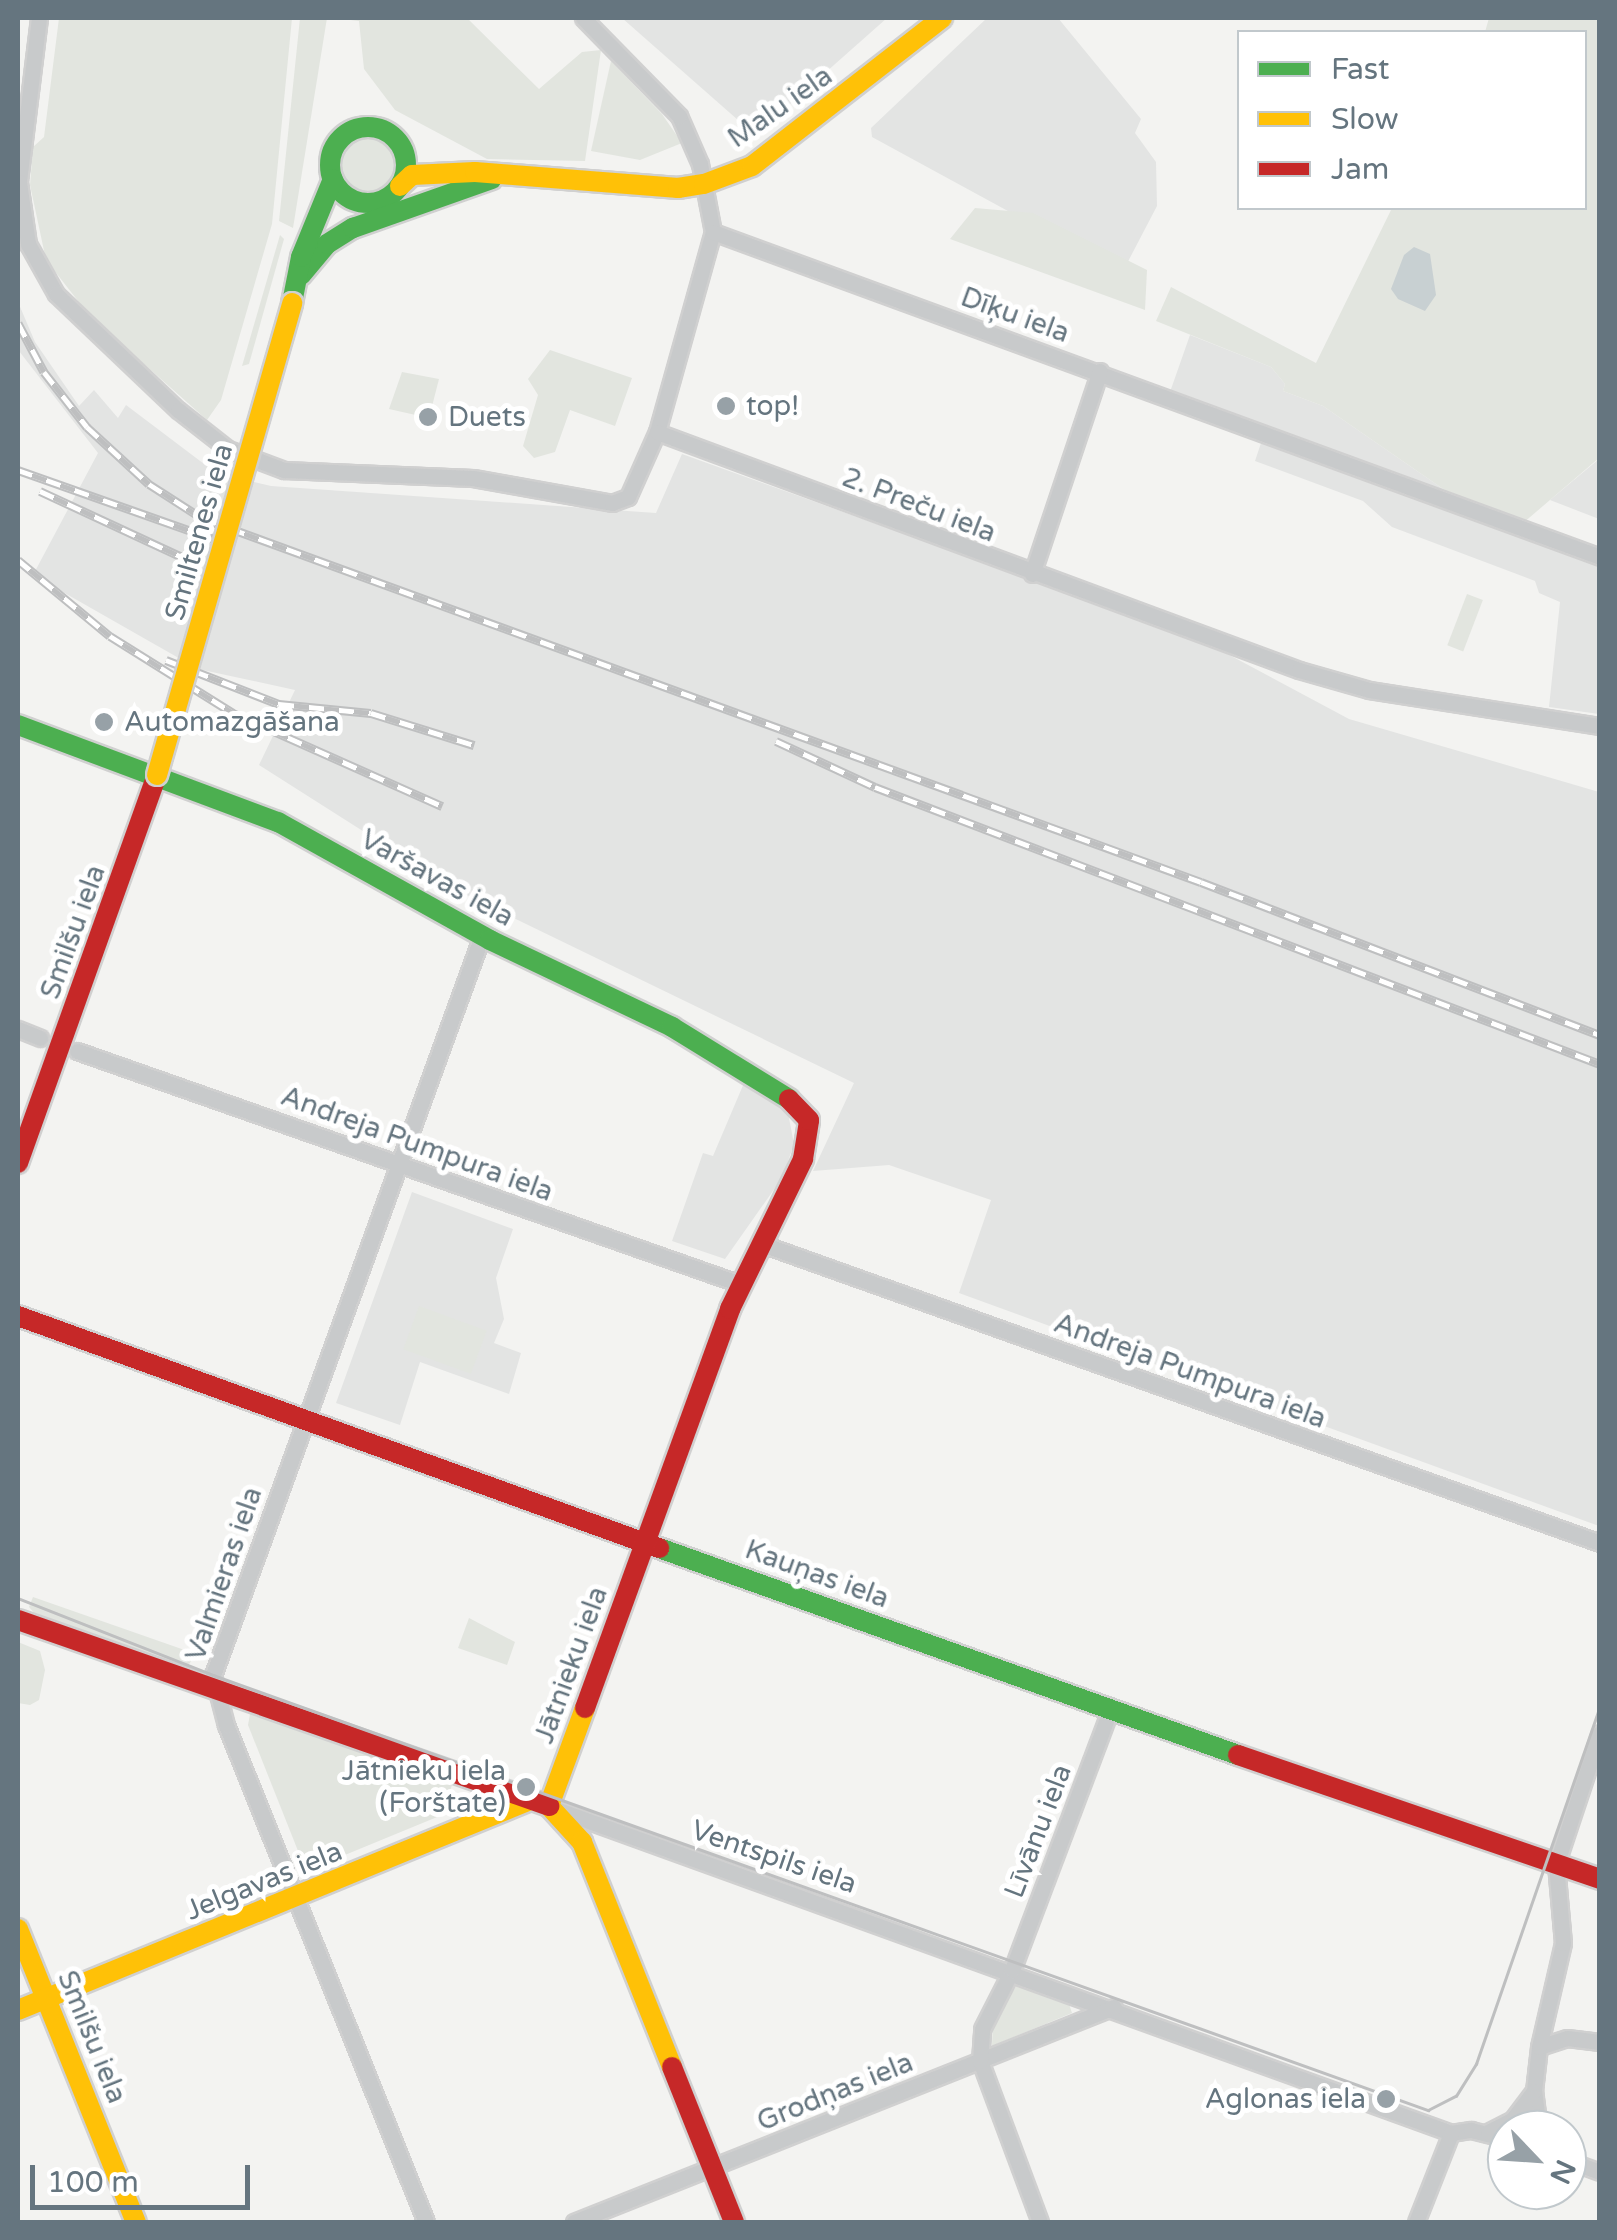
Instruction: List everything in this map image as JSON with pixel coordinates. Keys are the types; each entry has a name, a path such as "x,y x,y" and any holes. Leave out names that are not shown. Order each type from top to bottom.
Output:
{"street":[{"path":"40,18 19,182 20,212 42,275 78,318 178,410 256,462 313,474 361,468 473,478 612,503 628,498 656,432 714,232 704,184 679,116 583,18"},
{"name":"Malu iela","path":"704,184 752,166 942,18"},
{"name":"Smiltenes iela","path":"292,303 300,257 332,179 333,148 355,129 384,130 404,151 475,172 678,188 704,184"},
{"path":"400,186 404,151"},
{"name":"Smiltenes iela","path":"157,775 302,275 333,218 358,202 386,199 412,175 475,172"},
{"name":"Smiltenes iela","path":"302,275 327,244 354,228 501,176"},
{"path":"332,179 358,202"},
{"name":"Dīķu iela","path":"714,232 1600,557"},
{"path":"1032,574 1100,371"},
{"name":"2. Preču iela","path":"656,432 1032,574 1369,690 1600,726"},
{"name":"Varšavas iela","path":"18,725 278,822 482,936 672,1027 793,1101 809,1120"},
{"name":"Smilšu iela","path":"18,1163 157,775"},
{"name":"Valmieras iela","path":"426,2222 217,1691 218,1659 482,936"},
{"path":"18,1029 40,1038"},
{"name":"Andreja Pumpura iela","path":"77,1050 740,1284"},
{"name":"Jātnieku iela","path":"540,1803 645,1540 740,1284 765,1245 766,1229 803,1159 809,1120"},
{"name":"Andreja Pumpura iela","path":"765,1245 1600,1543"},
{"name":"Kauņas iela","path":"18,1316 1110,1710 1600,1879"},
{"name":"Ventspils iela","path":"18,1622 1012,1970 1452,2133 1487,2132"},
{"name":"Līvānu iela","path":"980,2061 982,2029 1012,1970 1110,1710"},
{"path":"1536,2110 1534,2092 1539,2048 1563,1943 1556,1865 1600,1733"},
{"path":"540,1803 582,1842 734,2222"},
{"name":"Jelgavas iela","path":"18,2010 540,1803"},
{"name":"Smilšu iela","path":"18,1928 136,2222"},
{"name":"Grodņas iela","path":"574,2222 1114,2007"},
{"path":"1539,2048 1567,2038 1600,2042"},
{"path":"980,2061 1040,2222"},
{"path":"1520,2110 1534,2092"},
{"path":"1416,2222 1452,2133"}],"shaded area":[{"path":"59,18 292,18 272,224 221,400 207,420 89,315 46,260 30,185 33,147 44,137"},
{"path":"300,18 327,18 293,228 279,221"},
{"path":"334,18 467,18 539,89 582,52 601,50 585,161 487,159 395,110 364,69 359,21"},
{"path":"622,18 887,18 755,135"},
{"path":"987,18 1058,18 1141,119 1135,133 1156,162 1157,206 1122,273 872,137 871,128"},
{"path":"1489,18 1599,18 1599,458 1522,524 1462,502 1323,406 1283,391 1285,384 1271,367 1156,321 1171,287 1316,363 1391,210 1587,210 1587,30 1486,30"},
{"path":"611,61 662,114 682,143 640,160 591,151"},
{"path":"368,133 391,142 400,165 391,188 368,197 345,188 336,165 345,142"},
{"path":"975,208 1033,213 1147,270 1145,310 950,239"},
{"path":"280,235 284,239 249,364 242,366"},
{"path":"1414,247 1430,254 1436,295 1425,311 1398,299 1391,289 1404,255"},
{"path":"18,302 35,342 79,406 94,390 118,418 126,405 216,473 271,486 656,513 682,454 1205,642 1349,719 1599,792 1599,1526 959,1293 991,1200 889,1165 813,1171 854,1083 454,889 259,765 295,690 198,669 33,575 98,453 19,351"},
{"path":"1190,335 1271,367 1285,384 1283,391 1323,406 1462,502 1599,552 1599,714 1549,707 1560,602 1539,593 1535,581 1392,527 1363,501 1255,461 1266,428 1170,392"},
{"path":"550,350 632,378 615,426 570,410 555,452 534,458 523,446 538,395 528,379"},
{"path":"402,372 439,379 429,418 389,409"},
{"path":"1599,459 1599,519 1550,500"},
{"path":"1467,594 1483,600 1463,651 1447,645"},
{"path":"744,1083 788,1113 794,1144 782,1178 725,1259 672,1241 703,1153 713,1156"},
{"path":"412,1192 513,1229 496,1278 504,1319 494,1343 521,1353 509,1394 420,1362 400,1425 336,1403"},
{"path":"419,1306 487,1331 471,1374 403,1349"},
{"path":"33,1597 196,1654 185,1670 36,1615 29,1607"},
{"path":"469,1618 515,1642 507,1665 458,1648"},
{"path":"18,1642 40,1651 45,1670 39,1700 30,1705 18,1703"},
{"path":"258,1713 453,1782 442,1815 306,1871 248,1725 250,1714"},
{"path":"1019,1982 1068,2001 1072,2013 992,2046 993,2020"}],"tram line":[{"path":"18,1598 213,1675 1428,2110 1456,2096 1476,2064 1600,1706"}],"railway":[{"path":"18,323 44,372 87,427 149,484 202,518 1201,882 1600,1035"},
{"path":"18,470 234,546"},
{"path":"40,491 193,562"},
{"path":"18,560 110,636 233,713 442,806"},
{"path":"166,660 279,704 371,713 474,745"},
{"path":"776,741 875,787 1600,1064"}],"traffic: fast":[{"path":"368,127 395,138 406,165 395,192 368,203 341,192 330,165 341,138 368,127"},
{"path":"292,303 301,257 333,179"},
{"path":"301,275 327,244 353,228 492,179"},
{"path":"18,725 278,822 490,940 672,1027 789,1099"},
{"path":"659,1548 1238,1755"}],"traffic: slow":[{"path":"400,186 412,175 475,172 678,188 704,184 752,166 942,18"},
{"path":"157,775 292,303"},
{"path":"585,1708 549,1806 582,1842 672,2067"},
{"path":"18,2010 530,1800"},
{"path":"18,1929 136,2222"}],"traffic: jam":[{"path":"18,1163 157,775"},
{"path":"585,1708 730,1309 803,1159 809,1120 789,1099"},
{"path":"18,1316 659,1548"},
{"path":"18,1620 549,1806"},
{"path":"1238,1755 1600,1879"},
{"path":"672,2067 734,2222"}],"place":[{"name":"top!","path":"726,406"},
{"name":"Duets","path":"428,417"},
{"name":"Automazgāšana","path":"104,722"},
{"name":"Jātnieku iela (Forštate)","path":"526,1787"},
{"name":"Aglonas iela","path":"1386,2099"}]}
